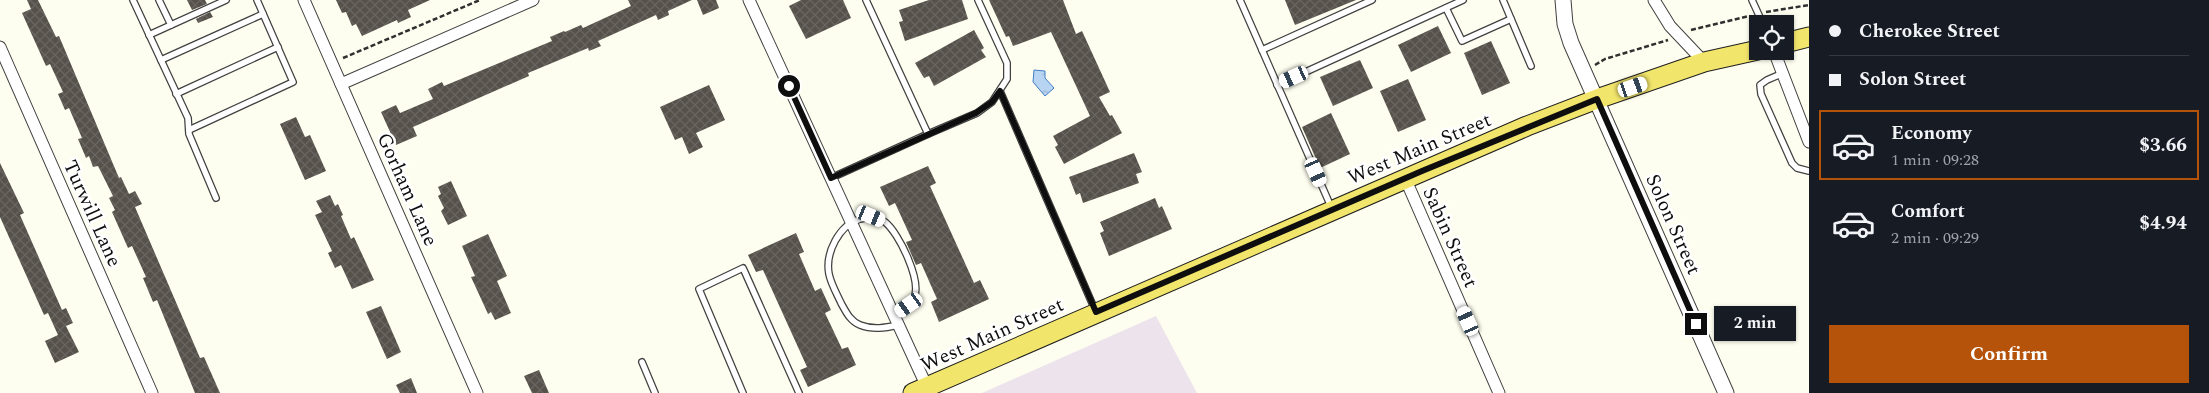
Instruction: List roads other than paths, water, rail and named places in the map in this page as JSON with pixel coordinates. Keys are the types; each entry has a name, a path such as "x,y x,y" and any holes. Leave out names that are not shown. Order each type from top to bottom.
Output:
{"main road":[{"path":"1794,41 1809,37"},
{"name":"West Main Street","path":"923,391 1096,312 1405,178 1597,99 1704,62 1749,52"}],"street":[{"name":"Gorham Lane","path":"304,0 478,393"},
{"path":"340,84 533,0"},
{"path":"749,0 896,320 923,391"},
{"name":"Solon Street","path":"1562,0 1565,24 1583,72 1597,99 1726,393"},
{"path":"1654,0 1670,26 1704,62"},
{"name":"Turwill Lane","path":"0,47 152,393"},
{"path":"1777,60 1809,142"},
{"name":"Sabin Street","path":"1405,178 1500,393"}],"lane":[{"path":"133,0 188,118 189,130 216,198"},
{"path":"159,0 171,25"},
{"path":"149,35 226,0"},
{"path":"189,130 294,82 256,0"},
{"path":"866,0 928,134"},
{"path":"831,178 976,113 992,102 1007,79 1007,63 978,0"},
{"path":"1240,0 1332,210"},
{"path":"1262,50 1372,0"},
{"path":"1277,85 1463,0"},
{"path":"1503,0 1532,66"},
{"path":"1752,0 1759,15"},
{"path":"1446,8 1462,41 1511,19"},
{"path":"161,60 263,14"},
{"path":"176,94 278,47"},
{"path":"1781,74 1760,85 1761,94 1792,163 1797,168 1809,171"},
{"path":"1000,91 1096,312"},
{"path":"871,216 885,222 896,234 912,272 916,290 909,305 886,328 872,328 859,325 849,317 835,291 829,273 830,255 834,241 851,222 871,216"},
{"path":"743,393 699,289 743,268 799,393"},
{"path":"642,362 656,393"}],"water":[{"path":"1034,70 1045,71 1045,78 1054,88 1045,96 1033,82"}]}
